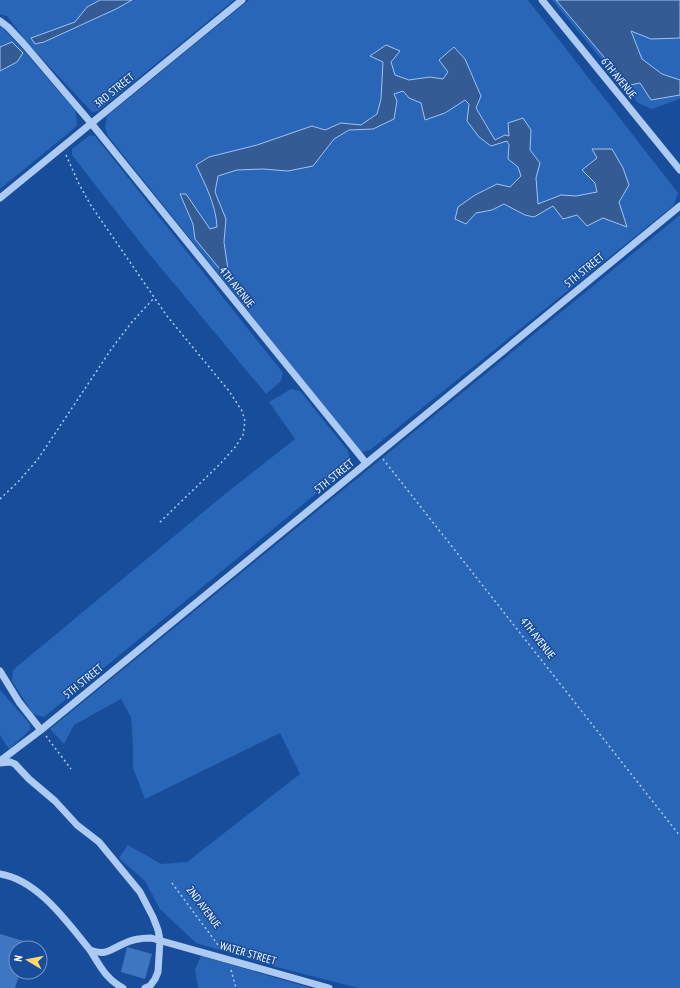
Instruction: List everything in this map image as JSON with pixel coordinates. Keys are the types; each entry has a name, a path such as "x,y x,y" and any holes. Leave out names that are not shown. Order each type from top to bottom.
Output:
{"street":[{"name":"3RD STREET","path":"0,198 242,0"},
{"name":"6TH AVENUE","path":"542,0 680,170"},
{"name":"4TH AVENUE","path":"0,21 23,43 91,123 366,463"},
{"name":"5TH STREET","path":"0,762 680,206"},
{"path":"0,671 19,702 41,730"},
{"path":"0,762 10,762 15,764 29,779 55,801 77,825 104,848 140,892 153,917 160,940 158,972 150,986 145,988"},
{"path":"0,874 19,880 34,890 54,907 90,950 104,973 112,982 123,988"},
{"name":"WATER STREET","path":"90,950 104,953 134,939 151,938 329,988"}],"path":[{"path":"62,147 90,204 167,316 229,391 242,412 245,421 243,434 236,446 220,464 159,523"},
{"path":"0,499 18,482 38,459 112,348 132,322 155,298"},
{"name":"4TH AVENUE","path":"378,453 680,836"},
{"path":"41,730 71,769"},
{"name":"2ND AVENUE","path":"172,883 228,959 236,988"}],"shaded area":[{"path":"0,0 100,0 87,7 75,22 32,38 35,44 45,42 132,0 234,0 98,111 92,112 31,47 7,16 0,14"},
{"path":"100,0 132,0 116,9 44,42 35,44 31,38 75,22 87,7"},
{"path":"249,0 528,0 678,193 673,206 370,450 361,452 108,136 105,127 107,116","holes":["454,47 459,52 470,70 481,96 476,108 495,140 504,135 509,136 531,130 530,150 540,163 536,178 538,204 561,195 576,196 597,192 595,183 597,158 592,149 629,185 619,202 626,226 603,218 577,215 553,206 525,215 504,204 492,210 476,213 475,195 497,184 510,187 521,176 518,167 508,159 509,145 507,140 491,146 467,121 469,104 465,100 445,113 409,98 403,91 394,94 373,129 349,130 334,139 313,166 237,170 218,176 215,192 226,219 224,242 229,276 195,239 193,224 180,194 186,194 210,229 217,227 215,211 196,164 209,157 325,130 341,123 361,125 377,114 381,99 383,62 371,56 391,62 395,75 409,80 430,77 443,79 448,72 440,60"]},
{"path":"552,0 556,0 625,82 630,85 640,83 651,100 680,95 680,99 652,109 638,103"},
{"path":"556,0 680,0 680,38 651,39 631,31 642,59 662,74 680,80 680,95 651,100 640,83 630,85 625,82"},
{"path":"0,27 2,27 15,41 75,110 77,126 0,189 0,71 17,62 12,43 0,47"},
{"path":"631,30 651,39 680,38 680,80 662,74 642,59"},
{"path":"12,42 23,53 17,62 0,71 0,47"},
{"path":"386,45 400,51 391,62 395,75 409,80 430,77 443,79 448,72 439,60 454,47 465,59 481,96 476,108 495,140 505,135 509,136 508,123 523,118 531,130 530,150 540,163 536,178 538,204 561,195 576,196 597,192 595,183 582,170 597,158 592,149 612,149 623,168 629,185 619,202 627,227 603,218 587,226 577,215 563,219 553,206 534,217 525,215 504,204 492,210 476,213 466,224 455,219 458,207 475,195 497,184 510,187 521,176 518,167 508,159 509,145 507,141 491,146 479,137 467,121 469,104 465,100 445,113 425,120 421,103 409,98 403,91 394,94 397,101 394,119 373,129 349,130 334,139 313,166 288,171 263,169 237,170 218,176 215,192 226,219 224,242 229,276 223,273 195,239 193,224 180,194 186,194 210,229 217,227 215,211 196,165 209,157 257,145 312,126 325,130 341,123 361,125 377,114 381,99 383,62 370,56"},
{"path":"90,135 95,136 283,373 281,381 266,394 146,250 72,155 72,149"},
{"path":"680,215 680,988 358,988 269,965 196,943 160,909 145,881 119,858 128,845 161,864 187,862 300,774 280,733 145,799 133,768 131,717 121,699 74,725 64,744 50,729"},
{"path":"291,389 300,391 348,451 351,465 44,717 33,714 12,681 13,670 225,494 295,439 269,402"},
{"path":"0,690 30,724 30,730 9,749 0,735"},
{"path":"201,956 311,988 198,988 195,970"}],"building":[{"path":"0,934 20,940 8,940 8,980 18,980 15,988 0,988"},
{"path":"127,947 152,954 145,979 121,972"}]}
